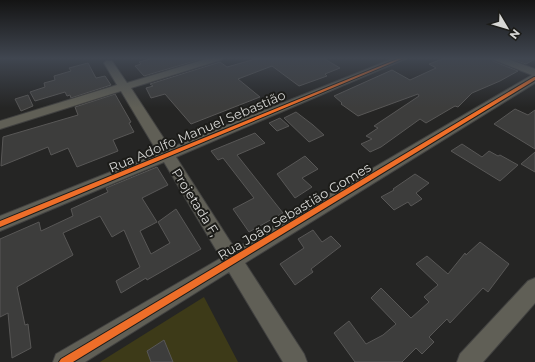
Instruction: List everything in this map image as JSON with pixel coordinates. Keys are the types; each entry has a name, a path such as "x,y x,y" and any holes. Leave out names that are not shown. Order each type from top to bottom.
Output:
{"street":[{"name":"Projetada F,","path":"116,75 296,362"},
{"path":"0,125 163,75"},
{"name":"Rua Adolfo Manuel Sebastião","path":"0,224 361,75"},
{"name":"Rua João Sebastião Gomes","path":"64,362 535,78"},
{"path":"468,362 535,288"}],"shaded area":[{"path":"204,297 238,362 100,362"}],"building":[{"path":"94,75 96,78 105,76 111,85 71,98 70,95 67,96 65,92 35,101 30,92 45,87 44,83 55,80 54,76"},
{"path":"179,75 249,75 238,79 260,97 191,124 165,94 151,98 146,88 153,86 150,84"},
{"path":"284,75 327,76 299,86"},
{"path":"381,75 401,75 410,80 421,75 511,75 472,93 458,107 455,106 426,123 420,119 381,147 370,152 361,144 372,139 366,136 378,128 374,126 419,96 418,94 358,116 341,104 342,103 334,96"},
{"path":"115,94 131,122 129,123 134,132 113,140 118,151 77,167 68,148 51,155 48,147 1,166 3,137 78,115 75,107"},
{"path":"28,95 33,106 21,111 15,99"},
{"path":"515,109 528,115 535,110 535,149 494,124"},
{"path":"296,112 324,135 309,142 284,118"},
{"path":"280,118 289,126 277,131 269,123"},
{"path":"255,133 265,143 237,155 283,213 249,232 233,209 254,198 223,158 218,160 211,151"},
{"path":"462,144 482,157 489,151 518,165 500,181 451,151"},
{"path":"535,152 535,172 521,164"},
{"path":"305,156 318,169 302,178 312,187 295,198 277,174"},
{"path":"157,167 168,185 142,198 157,222 140,231 151,254 170,243 158,222 176,209 201,249 121,293 116,281 140,267 124,230 112,237 100,216 63,233 73,255 17,287 25,325 28,324 31,348 12,358 8,313 0,317 0,239 39,222 41,231 73,216 71,209 108,192 106,188"},
{"path":"415,174 429,183 416,193 422,199 411,206 408,202 394,210 381,197 394,190 393,189"},
{"path":"313,230 322,242 331,236 341,246 311,269 313,272 295,285 280,264 304,248 298,239"},
{"path":"480,242 509,264 488,292 483,288 450,323 447,319 429,337 434,342 422,354 416,348 402,362 355,362 334,333 349,321 366,344 383,335 396,324 371,298 381,288 411,318 429,302 424,297 438,285 416,264 427,256 448,274 465,253 466,255"},
{"path":"164,340 173,362 151,362 147,351"}],"cycle path":[{"path":"0,224 361,75"},
{"path":"64,362 535,78"}]}
